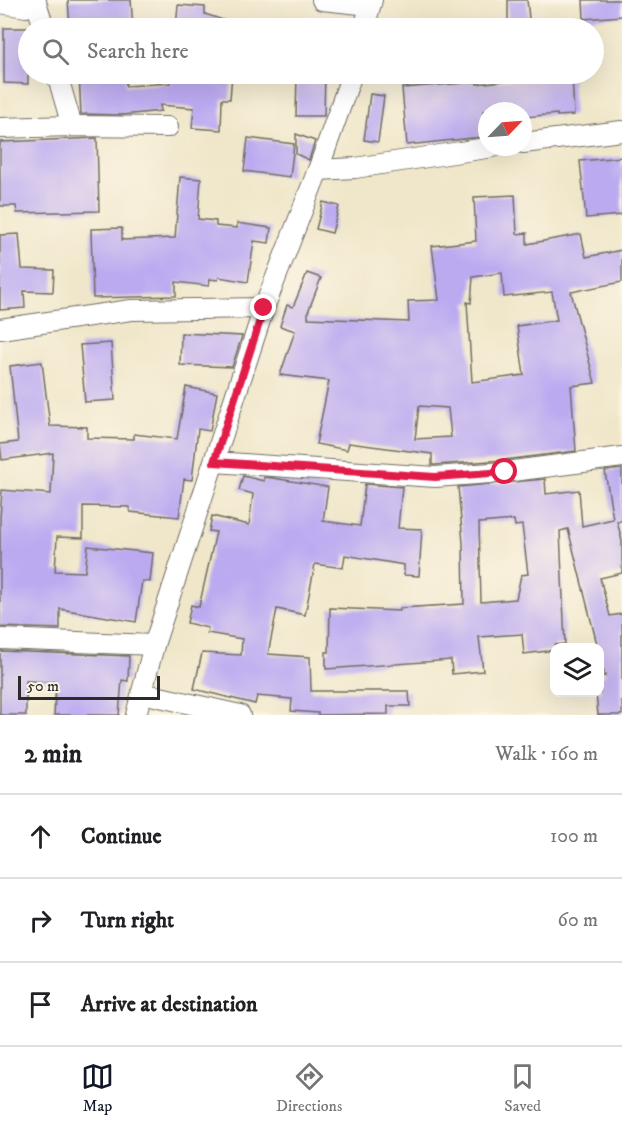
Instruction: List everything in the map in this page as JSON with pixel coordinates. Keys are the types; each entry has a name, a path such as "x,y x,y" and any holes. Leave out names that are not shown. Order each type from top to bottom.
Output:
{"street":[{"path":"322,0 371,3 367,18"},
{"path":"0,3 26,7 36,1 41,18"},
{"path":"60,84 72,126"},
{"path":"136,715 154,645 264,308 318,170 348,84"},
{"path":"0,128 168,127"},
{"path":"532,142 622,131"},
{"path":"318,170 355,168 478,149"},
{"path":"0,329 131,309 264,308"},
{"path":"214,462 435,477 505,472 622,457"},
{"path":"0,639 154,645"},
{"path":"142,693 240,715"}],"building":[{"path":"68,0 131,0 132,18 69,18"},
{"path":"508,0 527,0 529,18 508,18"},
{"path":"583,0 622,0 622,16 584,18"},
{"path":"178,5 205,7 205,14 217,18 177,18"},
{"path":"4,28 18,28 18,84 4,83"},
{"path":"80,84 126,84 126,86 231,84 230,99 222,99 221,130 192,128 194,108 160,105 161,111 122,115 81,114"},
{"path":"297,84 325,84 324,116 296,116"},
{"path":"452,84 572,84 574,115 532,116 532,102 478,102 478,137 407,145 402,88"},
{"path":"370,94 384,96 378,142 364,140"},
{"path":"296,134 315,141 309,160 296,154"},
{"path":"97,138 99,211 17,213 16,206 0,206 0,142"},
{"path":"248,138 294,144 290,177 244,171"},
{"path":"622,157 622,215 586,218 580,161"},
{"path":"180,177 201,179 198,219 216,221 216,226 237,228 237,223 271,228 269,243 254,241 248,282 219,277 218,280 210,279 209,286 176,282 176,296 93,298 91,229 122,228 122,240 175,238"},
{"path":"515,195 517,234 527,233 527,244 581,234 586,257 622,250 622,282 571,292 595,383 571,386 576,451 504,460 432,465 432,454 349,443 347,450 316,444 329,381 280,375 295,331 280,326 287,305 293,307 307,273 321,278 308,312 308,318 409,322 408,301 439,300 432,246 476,241 474,197","holes":["502,273 504,297 552,292 557,320 517,326 524,375 472,382 467,302 471,303 473,277","419,406 448,408 451,437 415,439"]},
{"path":"323,202 339,206 332,233 316,229"},
{"path":"19,234 22,269 54,270 53,292 24,291 25,308 0,310 0,235"},
{"path":"181,333 242,336 232,367 180,365"},
{"path":"111,343 115,400 85,402 80,345"},
{"path":"42,362 50,426 87,427 87,438 134,439 134,434 177,439 186,387 217,393 210,431 198,429 192,480 184,479 179,517 130,512 130,507 83,506 83,538 57,537 55,571 85,572 88,546 153,553 150,582 142,581 136,622 60,609 60,629 0,627 2,490 51,494 53,453 2,460 0,444 18,442 10,366"},
{"path":"622,469 622,521 617,521 622,541 622,573 600,578 610,616 622,614 622,715 598,715 596,697 604,697 604,643 597,643 568,529 560,531 565,643 550,643 550,651 524,654 522,634 479,637 483,671 452,674 451,660 326,669 326,652 329,652 330,608 400,611 400,608 464,604 463,543 458,487 545,479 546,494 579,490 582,526 613,519 605,471","holes":["514,520 515,526 522,525 528,574 521,575 516,599 481,602 479,523"]},
{"path":"243,476 264,481 264,477 328,487 323,521 360,526 365,484 402,487 398,528 422,529 419,576 404,575 404,565 345,555 343,568 315,564 305,615 277,609 268,654 310,657 311,691 409,691 410,706 388,706 388,714 318,715 318,713 291,711 292,699 257,696 255,704 194,689 202,653 241,655 242,639 207,633 208,628 187,623 191,605 199,607 216,532 209,531 212,516 249,525 253,494 239,490"},
{"path":"0,651 129,656 128,681 122,680 119,715 54,715 56,682 26,681 26,715 0,715"}],"route":[{"path":"264,308 214,462 435,477 505,472"}]}
